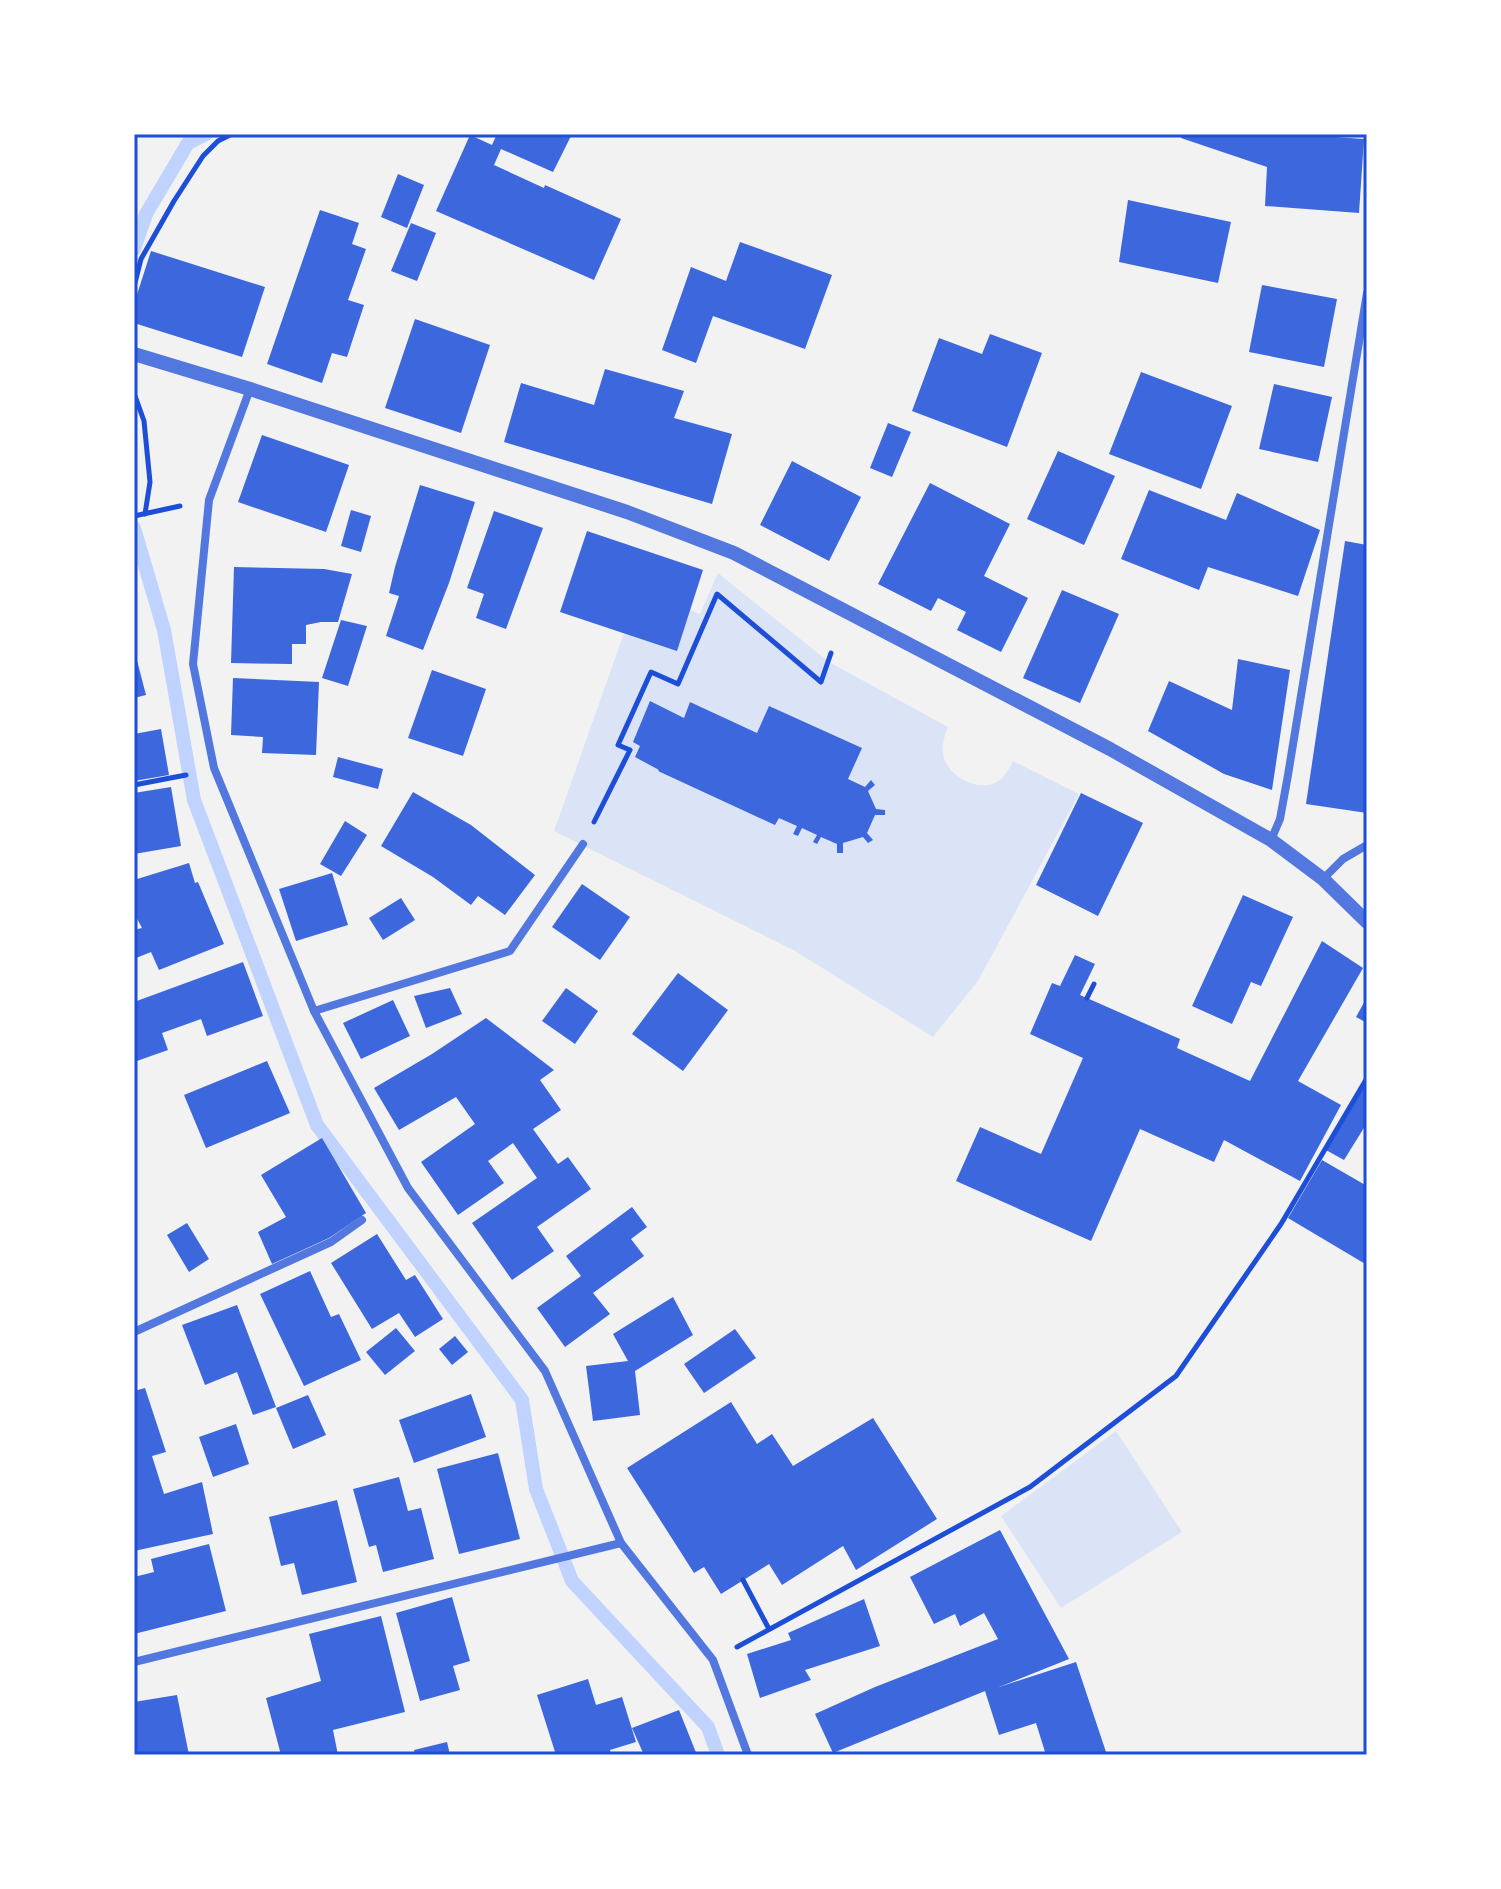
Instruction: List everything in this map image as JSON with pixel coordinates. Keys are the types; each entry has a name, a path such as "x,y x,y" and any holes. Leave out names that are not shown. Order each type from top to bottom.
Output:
{"street":[{"path":"1271,840 1280,819 1287,786 1367,293"},
{"path":"134,354 627,512 734,553 1110,749 1271,840 1323,879 1367,922"},
{"path":"250,389 209,500 193,664 214,768 314,1011 408,1188 545,1371 621,1543 713,1660 748,1755"},
{"path":"314,1011 510,951 583,844"},
{"path":"1323,879 1343,859 1367,845"},
{"path":"134,1332 331,1242 362,1220"},
{"path":"134,1662 621,1543"}],"path":[{"path":"134,287 141,259 174,201 203,156 218,141 232,134"},
{"path":"134,393 144,421 150,482 145,514 134,516"},
{"path":"583,844 630,750 618,745 651,672 678,684 717,594 821,682 831,653"},
{"path":"134,785 171,779"},
{"path":"1087,998 1094,984"},
{"path":"713,1660 1030,1487 1176,1376 1281,1224 1367,1078"},
{"path":"743,1580 769,1629"}],"shaded area":[{"path":"718,573 829,662 948,727 943,742 944,758 954,773 969,783 995,783 1004,776 1013,761 1079,794 978,981 933,1037 795,951 554,831 624,633 677,650 690,610 700,614"},
{"path":"1116,1431 1182,1532 1061,1608 1001,1516"}],"building":[{"path":"497,134 572,134 553,172 501,149 494,165 621,219 594,280 436,211 470,135 492,145"},
{"path":"1182,134 1293,134 1364,139 1359,213 1265,206 1267,167 1181,138"},
{"path":"398,174 424,185 407,228 381,217"},
{"path":"1128,200 1231,222 1218,283 1119,262"},
{"path":"320,210 359,223 352,244 366,249 348,300 364,305 347,357 332,353 322,383 267,364"},
{"path":"411,223 436,233 417,281 391,271"},
{"path":"740,242 832,275 805,349 713,316 696,363 662,350 691,267 726,281"},
{"path":"151,251 265,287 242,357 134,323 134,304"},
{"path":"1262,285 1337,299 1324,367 1249,352"},
{"path":"415,319 490,345 461,433 385,408"},
{"path":"990,334 1042,353 1007,447 912,411 939,338 982,354"},
{"path":"605,369 684,391 674,418 732,434 712,504 504,442 521,383 594,405"},
{"path":"1141,372 1232,406 1201,489 1109,454"},
{"path":"1274,384 1332,397 1318,462 1259,449"},
{"path":"888,423 911,432 892,477 870,468"},
{"path":"262,435 349,465 326,532 238,502"},
{"path":"1058,451 1115,476 1084,545 1027,519"},
{"path":"792,461 861,497 829,561 760,525"},
{"path":"930,483 1010,524 984,576 1028,598 1001,652 957,630 966,612 938,598 931,611 878,584"},
{"path":"420,485 475,502 423,650 386,636 399,596 389,593"},
{"path":"1149,490 1226,520 1237,493 1320,530 1298,596 1208,567 1199,590 1121,559"},
{"path":"351,510 371,516 361,552 341,546"},
{"path":"494,511 543,528 506,629 476,618 484,594 467,588"},
{"path":"587,531 703,570 677,651 560,612"},
{"path":"1345,541 1367,545 1367,813 1306,804"},
{"path":"234,567 324,569 352,574 338,622 306,625 306,644 292,644 292,664 231,663"},
{"path":"1062,590 1119,614 1080,703 1023,678"},
{"path":"341,620 367,626 348,686 322,678"},
{"path":"134,649 146,695 134,698"},
{"path":"1238,659 1290,670 1272,790 1224,774 1148,731 1169,681 1232,710"},
{"path":"432,670 486,689 463,756 408,738"},
{"path":"233,678 319,682 316,755 262,753 263,737 231,735"},
{"path":"650,701 684,718 690,702 757,733 769,706 862,748 848,779 865,787 871,780 875,785 868,791 876,809 885,810 885,815 875,815 867,833 873,840 868,843 863,837 843,843 843,853 837,853 837,844 821,837 817,844 813,842 817,835 802,828 798,836 793,834 797,826 779,818 775,825 658,771 635,757 640,746 633,742"},
{"path":"161,729 169,775 134,781 134,734"},
{"path":"338,757 383,769 378,789 333,777"},
{"path":"171,787 181,846 134,854 134,793"},
{"path":"413,792 471,825 535,875 505,915 478,896 471,905 433,877 381,846"},
{"path":"1081,793 1143,823 1098,916 1036,885"},
{"path":"345,821 367,835 341,876 320,864"},
{"path":"189,863 195,883 198,882 224,944 159,970 151,952 136,958 134,954 134,930 142,928 134,913 134,880"},
{"path":"332,873 348,925 296,941 279,889"},
{"path":"582,884 630,917 600,960 552,927"},
{"path":"1243,895 1293,917 1261,986 1251,982 1232,1024 1192,1006"},
{"path":"401,898 415,920 383,940 369,918"},
{"path":"1322,941 1363,968 1298,1081 1341,1105 1300,1181 1224,1140 1214,1162 1140,1129 1091,1241 956,1181 980,1127 1041,1154 1083,1058 1030,1034 1052,983 1060,986 1075,955 1095,964 1080,995 1180,1039 1177,1048 1250,1081"},
{"path":"243,962 263,1016 207,1036 201,1019 162,1033 168,1050 134,1062 134,1002"},
{"path":"678,973 728,1010 683,1071 632,1034"},
{"path":"450,988 462,1014 426,1028 414,996"},
{"path":"566,988 598,1011 575,1044 542,1021"},
{"path":"1367,997 1367,1023 1356,1017"},
{"path":"393,1000 410,1036 361,1059 343,1023"},
{"path":"486,1018 554,1070 540,1080 561,1110 533,1129 558,1164 568,1157 591,1189 537,1227 554,1251 512,1280 472,1223 537,1178 513,1143 488,1161 504,1183 458,1215 421,1162 475,1124 456,1097 399,1130 374,1088"},
{"path":"267,1061 290,1113 206,1148 184,1095"},
{"path":"1367,1082 1367,1123 1344,1160 1326,1150"},
{"path":"322,1138 366,1213 329,1238 272,1264 258,1232 286,1217 261,1175"},
{"path":"1322,1160 1367,1186 1367,1265 1288,1218"},
{"path":"632,1207 647,1227 631,1239 644,1256 593,1293 610,1314 565,1347 537,1308 581,1276 566,1256"},
{"path":"187,1223 209,1259 189,1272 167,1235"},
{"path":"377,1234 406,1280 415,1275 443,1319 415,1337 399,1313 372,1329 331,1263"},
{"path":"310,1271 331,1317 339,1314 361,1360 304,1386 260,1294"},
{"path":"673,1297 693,1335 635,1371 640,1415 593,1421 586,1366 628,1361 613,1334"},
{"path":"237,1305 276,1407 253,1415 237,1372 205,1385 182,1325"},
{"path":"396,1328 415,1351 385,1375 366,1352"},
{"path":"735,1329 756,1358 704,1393 684,1364"},
{"path":"455,1336 468,1352 452,1365 439,1349"},
{"path":"145,1388 166,1452 152,1456 164,1494 202,1482 213,1534 134,1551 134,1391"},
{"path":"471,1394 486,1437 414,1463 399,1420"},
{"path":"308,1395 326,1435 293,1449 276,1408"},
{"path":"731,1402 757,1444 772,1434 793,1466 873,1418 937,1519 856,1570 843,1546 782,1585 769,1564 721,1594 704,1567 694,1573 627,1468"},
{"path":"236,1424 249,1464 213,1477 199,1437"},
{"path":"498,1453 520,1539 459,1554 437,1469"},
{"path":"399,1477 408,1511 421,1508 434,1559 383,1572 376,1545 369,1547 353,1489"},
{"path":"337,1500 357,1582 302,1595 294,1563 281,1566 269,1517"},
{"path":"1000,1530 1069,1659 999,1687 1076,1662 1107,1755 1046,1755 1036,1723 999,1735 985,1691 833,1753 815,1714 998,1639 984,1613 960,1626 955,1614 934,1624 910,1577"},
{"path":"209,1544 226,1611 134,1634 134,1577 154,1572 151,1559"},
{"path":"452,1597 470,1661 453,1666 460,1690 420,1701 396,1613"},
{"path":"864,1599 880,1646 805,1670 811,1680 760,1698 747,1654 791,1640 788,1633"},
{"path":"381,1616 405,1712 333,1730 338,1755 281,1755 266,1698 321,1681 309,1634"},
{"path":"588,1679 596,1705 622,1697 636,1742 610,1750 611,1755 556,1755 537,1695"},
{"path":"177,1695 189,1755 137,1755 134,1702"},
{"path":"679,1710 697,1755 644,1755 632,1728"},
{"path":"447,1742 450,1755 415,1755 414,1750"}],"waterway":[{"path":"134,249 146,214 188,143 206,134"},
{"path":"134,528 164,630 194,800 317,1125 522,1400 536,1489 572,1581 708,1727 718,1755"}]}
